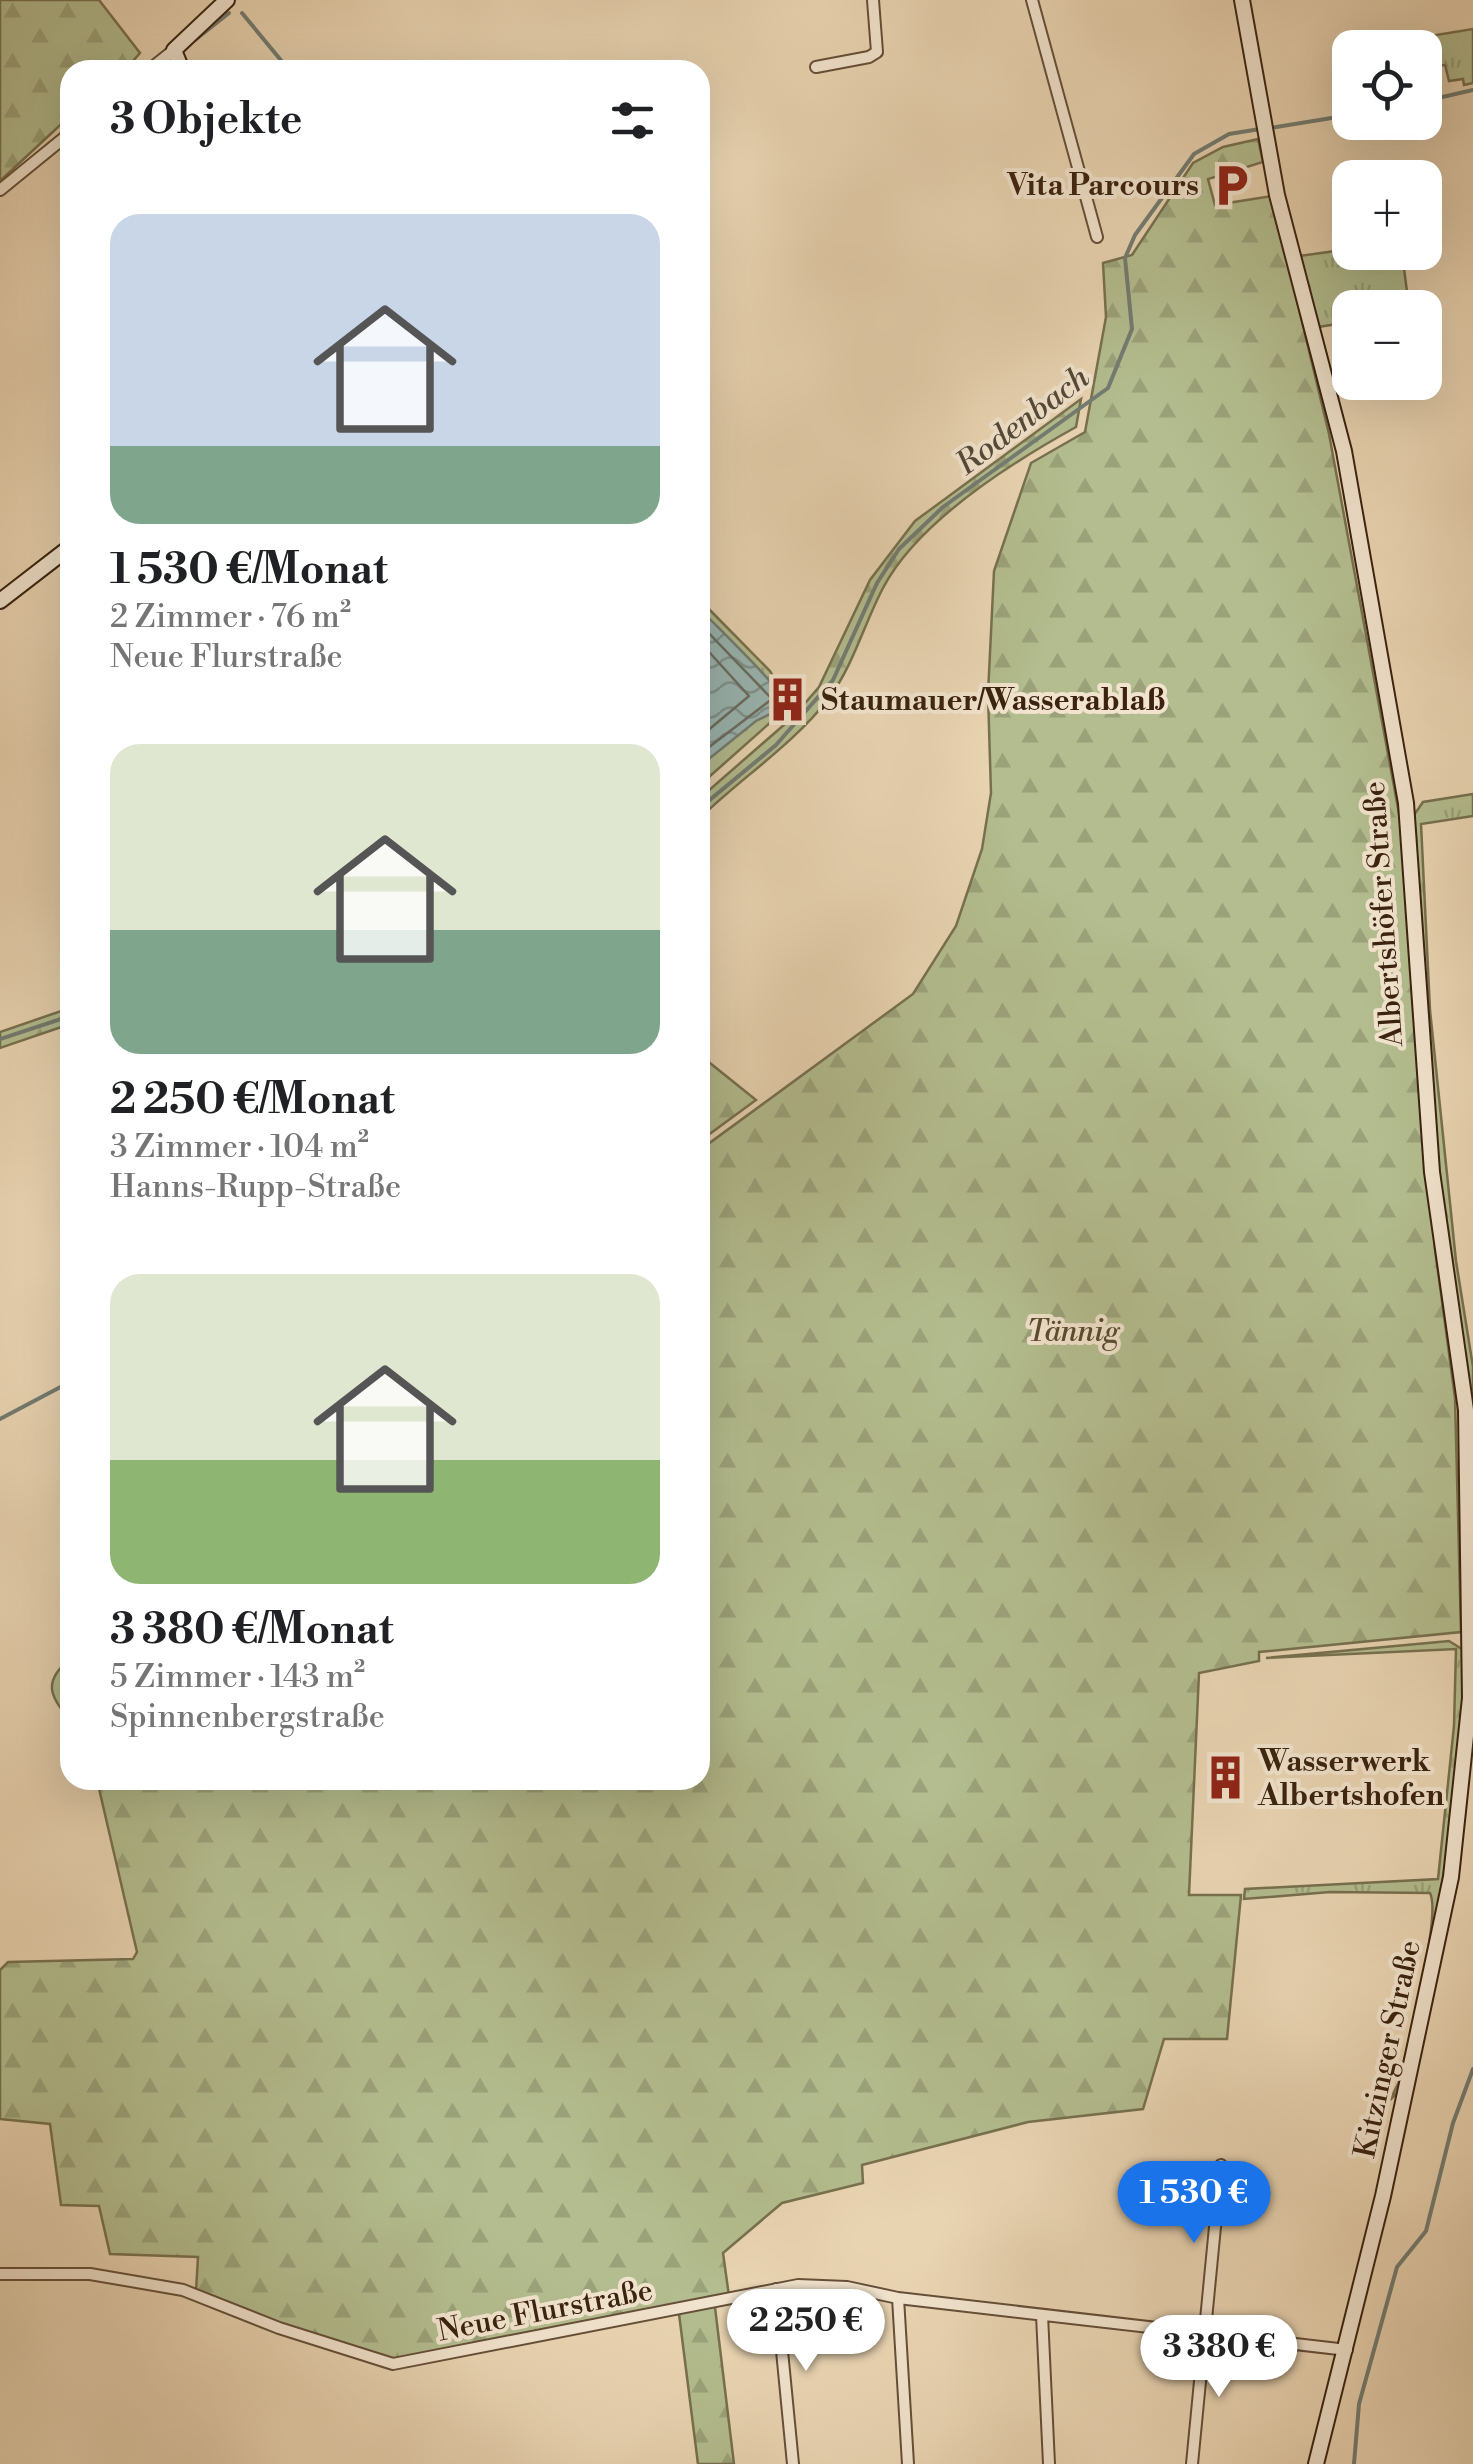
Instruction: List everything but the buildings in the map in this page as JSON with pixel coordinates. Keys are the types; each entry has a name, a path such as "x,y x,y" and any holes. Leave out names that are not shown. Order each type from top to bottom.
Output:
{"street":[{"path":"161,60 227,0"},
{"path":"816,67 869,58 876,52 872,0"},
{"path":"1032,0 1097,236"},
{"name":"Albertshöfer Straße","path":"1242,0 1266,138 1344,451 1408,816 1432,1172 1466,1410 1470,1638"},
{"path":"174,50 178,60"},
{"path":"0,190 60,141"},
{"path":"0,600 60,555"},
{"name":"Kitzinger Straße","path":"1316,2464 1347,2350 1448,1892 1464,1776 1470,1638"},
{"path":"1192,2464 1221,2165"},
{"name":"Neue Flurstraße","path":"0,2274 90,2274 183,2290 279,2328 392,2364 492,2348 798,2284 1347,2350"},
{"path":"776,2289 793,2464"},
{"path":"898,2298 908,2464"},
{"path":"1042,2315 1049,2464"}],"green space":[{"path":"0,0 99,0 140,53 134,60 60,60 60,125 0,181"},
{"path":"1473,29 1473,83 1464,85 1463,79 1449,81 1442,65 1442,34"},
{"name":"Tännig","path":"1258,139 1263,162 1208,179 1215,205 1272,196 1329,434 1400,819 1435,1249 1455,1398 1461,1632 1259,1652 1259,1661 1199,1673 1189,1895 1241,1895 1227,2039 1164,2039 1143,2109 1028,2122 862,2165 863,2183 782,2203 723,2253 729,2296 714,2299 734,2464 698,2464 678,2306 392,2361 279,2327 196,2291 198,2257 110,2254 99,2206 61,2205 50,2124 0,2119 0,1970 8,1962 133,1959 137,1952 99,1790 710,1790 710,1143 913,994 956,926 982,849 991,793 988,694 994,571 1031,463 1085,432 1106,317 1103,263 1132,255 1193,163 1223,147"},
{"path":"1332,251 1332,270 1404,270 1407,290 1332,290 1332,325 1318,327 1299,256"},
{"path":"1081,399 1076,427 968,496 919,540 883,588 829,698 783,746 710,809 710,789 793,717 819,687 870,580 915,521"},
{"path":"710,610 770,671 790,705 710,776"},
{"path":"1473,794 1473,816 1421,824 1430,1010 1456,1261 1473,1367 1473,1531 1438,1188 1414,815 1423,802"},
{"path":"60,1011 60,1027 0,1048 0,1032"},
{"path":"710,1063 756,1100 710,1134"},
{"path":"1449,1641 1465,1651 1453,1816 1434,1926 1401,2089 1390,2100 1399,2082 1422,1984 1431,1928 1430,1893 1330,1892 1244,1899 1245,1889 1438,1879 1454,1726 1456,1649 1266,1658"},
{"path":"60,1668 60,1707 52,1689"}],"water":[{"path":"710,619 763,673 788,705 756,721 710,758"}],"waterway":[{"path":"195,40 229,13"},
{"path":"242,13 281,60"},
{"name":"Rodenbach","path":"1442,97 1473,90"},
{"name":"Rodenbach","path":"1270,128 1332,118"},
{"name":"Rodenbach","path":"710,800 776,745 833,680 877,583 899,549 943,507 1108,388 1132,329 1125,258 1135,235 1194,154 1229,134 1260,129"},
{"name":"Rodenbach","path":"0,1039 60,1019"},
{"path":"0,1419 60,1387"},
{"path":"1354,2464 1359,2404 1397,2267 1426,2231 1453,2123 1473,2069"}],"place":[{"name":"Vita Parcours","path":"1232,185"},
{"name":"Staumauer/Wasserablaß","path":"788,700"},
{"name":"Wasserwerk Albertshofen","path":"1225,1778"}]}
